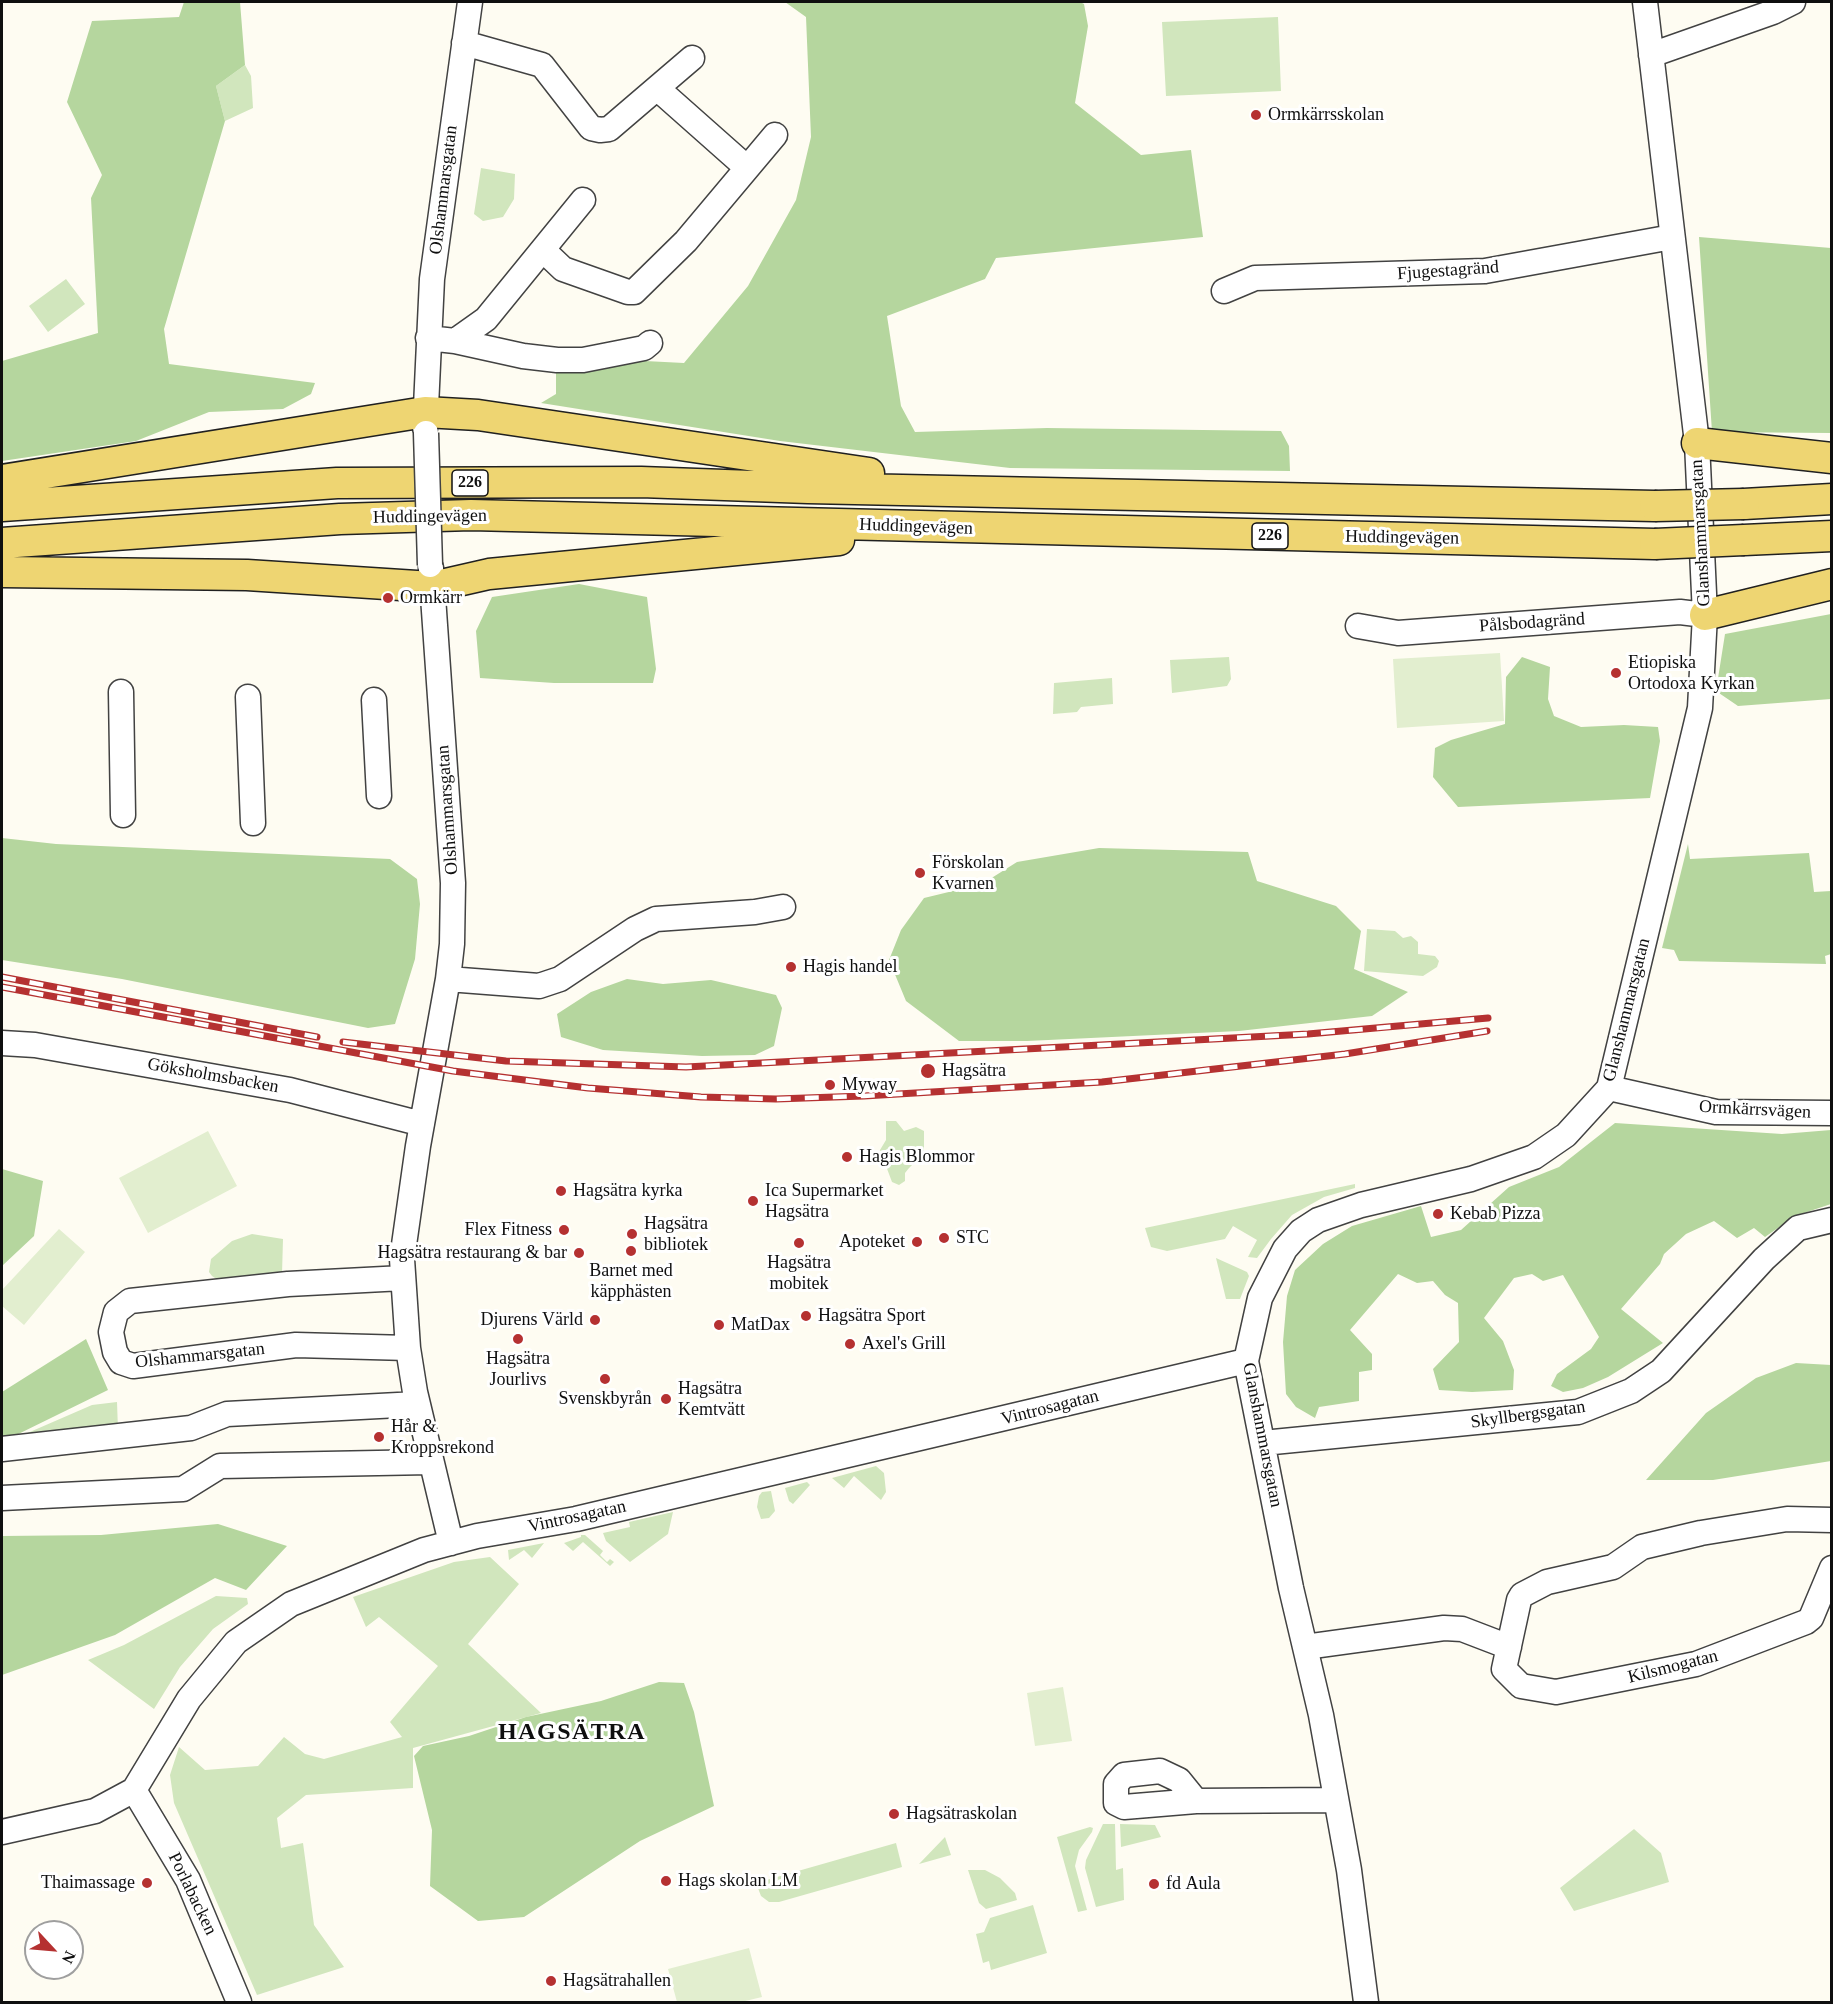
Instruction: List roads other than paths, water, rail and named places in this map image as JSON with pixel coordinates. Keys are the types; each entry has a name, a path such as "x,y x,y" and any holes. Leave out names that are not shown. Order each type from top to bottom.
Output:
{"main road":[{"path":"2,480 478,415 885,476 939,490"},
{"path":"1697,443 1832,458"},
{"name":"Huddingevägen","path":"2,506 337,483 641,482 1655,506 1832,499"},
{"name":"Huddingevägen","path":"2,543 340,519 471,515 1655,544 1832,536"},
{"path":"2,572 431,576 489,574 836,541 885,526"},
{"path":"1705,615 1832,584"}],"street":[{"name":"Olshammarsgatan","path":"451,1543 417,1404 408,1348 402,1259 422,1124 448,979 453,884 431,576 425,423 432,279 470,2"},
{"name":"Glanshammarsgatan","path":"1366,2002 1349,1870 1321,1715 1246,1361 1260,1298 1285,1249 1302,1231 1318,1220 1361,1205 1471,1179 1534,1157 1566,1135 1609,1088 1700,708 1705,615 1697,443 1645,2"},
{"path":"1651,55 1773,12 1793,2"},
{"path":"464,43 542,65 591,128 600,130 609,129 692,58"},
{"path":"658,89 746,167"},
{"path":"543,250 563,268 628,292 634,292 686,241 775,135"},
{"path":"455,341 486,319 583,200"},
{"name":"Fjugestagränd","path":"1224,291 1255,278 1485,271 1672,237"},
{"path":"428,338 557,360 593,358 644,348 650,343"},
{"name":"Pålsbodagränd","path":"1358,626 1398,633 1680,612 1705,615"},
{"path":"121,692 123,815"},
{"path":"248,697 253,823"},
{"path":"374,700 379,796"},
{"path":"448,979 539,986 560,979 635,929 656,919 755,912 783,907"},
{"name":"Göksholmsbacken","path":"2,1043 35,1045 290,1090 422,1124"},
{"name":"Ormkärrsvägen","path":"1609,1088 1716,1112 1832,1113"},
{"name":"Skyllbergsgatan","path":"1263,1443 1578,1412 1631,1391 1661,1371 1764,1259 1797,1228 1832,1220"},
{"name":"Olshammarsgatan","path":"403,1278 288,1284 130,1301 116,1312 111,1332 115,1352 121,1362 134,1366 296,1345 408,1348"},
{"name":"Vintrosagatan","path":"134,1790 189,1699 236,1642 291,1604 424,1550 576,1519 1246,1361"},
{"path":"2,1449 191,1428 226,1414 417,1404"},
{"path":"2,1498 183,1489 220,1466 430,1462"},
{"name":"Kilsmogatan","path":"1832,1520 1786,1519 1701,1533 1642,1547 1613,1567 1547,1582 1522,1595 1519,1600 1504,1669 1521,1686 1556,1692 1696,1664 1806,1622 1811,1618 1832,1568"},
{"path":"1305,1647 1444,1628 1462,1629 1509,1647"},
{"path":"2,1832 95,1811 134,1790"},
{"name":"Porlabacken","path":"134,1790 188,1880 239,2002"},
{"path":"1196,1801 1336,1800"}],"railway":[{"path":"2,977 317,1037"},
{"path":"2,987 453,1071 588,1088 701,1097 776,1099 864,1096 1102,1082 1345,1054 1487,1031"},
{"path":"343,1042 506,1061 686,1067 1308,1034 1488,1018"}],"place":[{"name":"Ormkärrsskolan","path":"1256,115"},
{"name":"Ormkärr","path":"388,598"},
{"name":"Etiopiska Ortodoxa Kyrkan","path":"1616,673"},
{"name":"Förskolan Kvarnen","path":"920,873"},
{"name":"Hagis handel","path":"791,967"},
{"name":"Hagsätra","path":"928,1071"},
{"name":"Myway","path":"830,1085"},
{"name":"Hagis Blommor","path":"847,1157"},
{"name":"Hagsätra kyrka","path":"561,1191"},
{"name":"Ica Supermarket Hagsätra","path":"753,1201"},
{"name":"Kebab Pizza","path":"1438,1214"},
{"name":"Flex Fitness","path":"564,1230"},
{"name":"Hagsätra bibliotek","path":"632,1234"},
{"name":"STC","path":"944,1238"},
{"name":"Apoteket","path":"917,1242"},
{"name":"Hagsätra mobitek","path":"799,1243"},
{"name":"Barnet med käpphästen","path":"631,1251"},
{"name":"Hagsätra restaurang & bar","path":"579,1253"},
{"name":"Hagsätra Sport","path":"806,1316"},
{"name":"Djurens Värld","path":"595,1320"},
{"name":"MatDax","path":"719,1325"},
{"name":"Hagsätra Jourlivs","path":"518,1339"},
{"name":"Axel's Grill","path":"850,1344"},
{"name":"Svenskbyrån","path":"605,1379"},
{"name":"Hagsätra Kemtvätt","path":"666,1399"},
{"name":"Hår & Kroppsrekond","path":"379,1437"},
{"name":"Hagsätraskolan","path":"894,1814"},
{"name":"Hags skolan LM","path":"666,1881"},
{"name":"Thaimassage","path":"147,1883"},
{"name":"fd Aula","path":"1154,1884"},
{"name":"Hagsätrahallen","path":"551,1981"}],"district":[{"name":"HAGSÄTRA","path":"572,1733"}]}
